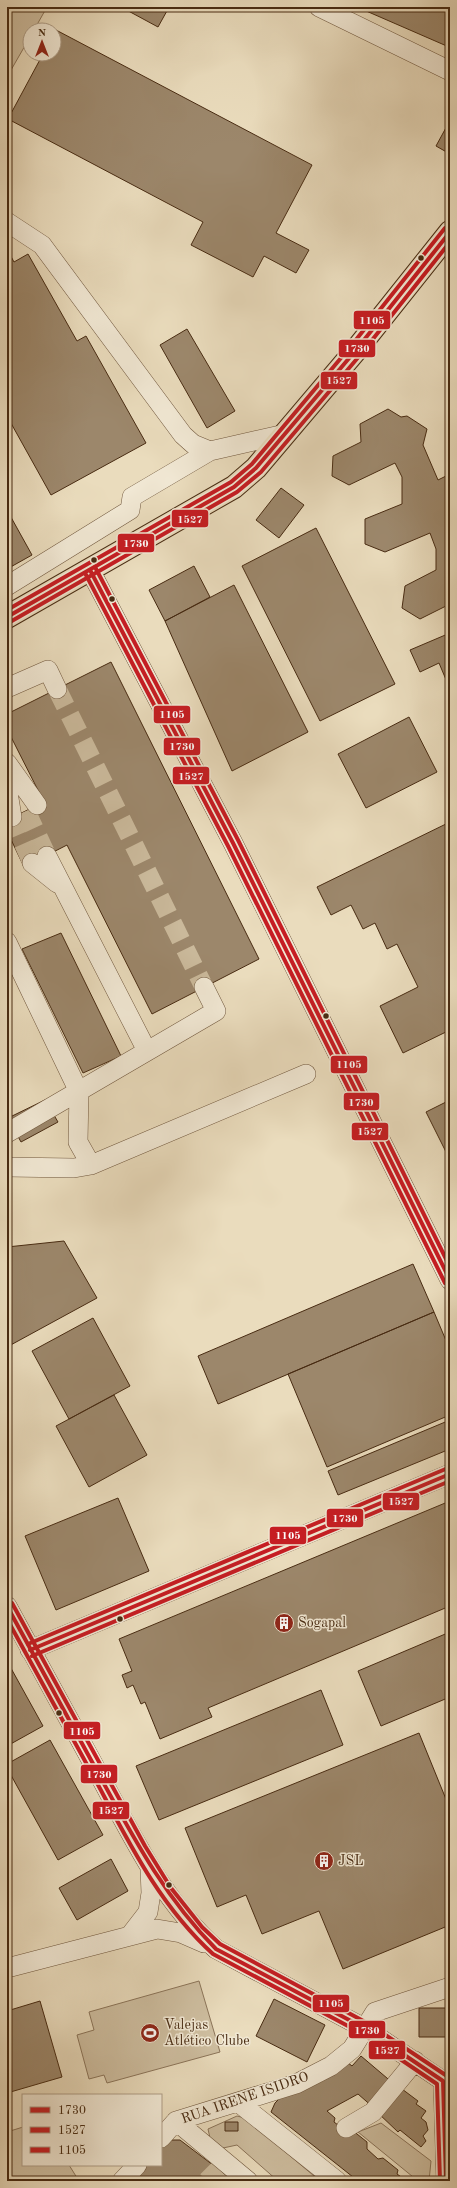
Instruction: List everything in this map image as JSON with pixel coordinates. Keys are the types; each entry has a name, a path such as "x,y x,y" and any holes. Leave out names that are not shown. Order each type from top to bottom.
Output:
{"main road":[{"path":"7,617 234,487 256,468 356,350 450,232"}],"street":[{"path":"319,7 450,71"},
{"path":"7,222 42,245 183,435 193,444 210,451"},
{"path":"7,586 130,510 132,497 210,451 285,434"},
{"path":"90,570 233,843 450,1280"},
{"path":"7,688 48,670 57,689"},
{"path":"7,763 25,811"},
{"path":"7,768 25,811"},
{"path":"7,786 25,811"},
{"path":"61,886 46,856 147,1051"},
{"path":"7,942 79,1092 78,1142 91,1166"},
{"path":"7,1133 216,1011 204,988"},
{"path":"7,1167 74,1168 91,1166 306,1074"},
{"path":"30,1650 450,1474"},
{"path":"7,1606 150,1868 180,1912 216,1949"},
{"path":"131,1934 148,1912 151,1893 150,1868"},
{"path":"7,1968 157,1928 181,1933 216,1949 366,2029 446,2080 446,2181"},
{"name":"RUA IRENE ISIDRO","path":"162,2137 176,2121 239,2103 296,2084 331,2066 352,2049 366,2029 375,2012 450,1987"},
{"path":"346,2128 373,2112 416,2061"},
{"path":"239,2103 337,2181"},
{"path":"176,2121 222,2166 248,2181"},
{"path":"122,2181 136,2166"}],"shaded area":[{"path":"7,7 47,7 39,22 22,22 22,51 7,77"},
{"name":"Valejas Atlético Clube","path":"199,1981 220,2052 107,2083 104,2075 89,2079 77,2035 94,2030 89,2012"},
{"path":"237,2116 245,2118 320,2181 278,2181 237,2145 223,2148 210,2138 208,2129"},
{"path":"381,2123 431,2161 429,2181 418,2181 358,2132"},
{"path":"22,2127 22,2166 70,2166 79,2181 7,2181 7,2132"}],"building":[{"path":"121,7 164,7 168,9 158,27"},
{"path":"357,7 448,7 450,8 449,47"},
{"path":"62,33 312,165 276,233 309,250 296,273 264,256 253,277 191,245 203,222 8,119 39,62 62,62"},
{"path":"448,124 450,126 450,154 436,146"},
{"path":"7,249 14,262 28,254 77,341 86,336 146,443 51,495 7,416"},
{"path":"187,329 235,411 207,428 160,345"},
{"path":"388,409 401,417 407,416 427,429 423,445 438,480 450,474 450,604 420,619 402,608 405,586 436,570 436,549 430,533 385,552 365,544 365,519 402,504 402,477 395,463 349,485 332,476 333,456 361,442 360,424"},
{"path":"281,488 304,505 279,538 256,520"},
{"path":"7,510 32,555 7,569"},
{"path":"316,528 395,684 320,721 242,566"},
{"path":"194,566 210,597 165,621 149,590"},
{"path":"234,585 308,732 232,771 165,621"},
{"path":"450,633 450,681 447,682 439,663 420,672 410,650"},
{"path":"111,662 259,959 152,1014 67,845 24,867 7,831 7,820 44,802 7,729 7,714"},
{"path":"409,717 437,772 366,808 338,754"},
{"path":"450,822 450,1030 403,1053 380,1006 418,987 397,944 387,949 375,923 363,929 351,905 331,915 317,887"},
{"path":"61,933 121,1056 83,1073 22,949"},
{"path":"45,1100 58,1122 21,1142 8,1118"},
{"path":"450,1100 450,1160 426,1112"},
{"path":"64,1241 97,1298 7,1347 7,1336 10,1334 7,1328 7,1247"},
{"path":"413,1264 434,1312 218,1404 198,1356"},
{"path":"434,1312 450,1350 450,1415 327,1467 288,1374"},
{"path":"93,1318 130,1386 69,1419 32,1351"},
{"path":"114,1395 147,1455 89,1487 56,1426"},
{"path":"450,1420 450,1449 338,1495 328,1471"},
{"path":"118,1498 149,1571 56,1610 25,1536"},
{"name":"Sogapal","path":"450,1501 450,1606 208,1708 212,1717 160,1739 145,1702 141,1704 133,1685 127,1688 122,1675 132,1671 119,1639"},
{"path":"450,1632 450,1697 381,1726 358,1671"},
{"path":"7,1661 43,1726 7,1746"},
{"path":"321,1690 343,1745 159,1820 136,1766"},
{"name":"JSL","path":"419,1733 450,1809 450,1925 343,1969 319,1911 262,1934 246,1895 217,1907 185,1828"},
{"path":"50,1740 103,1835 58,1860 7,1768 7,1764"},
{"path":"111,1859 128,1891 77,1920 59,1888"},
{"path":"274,1999 325,2025 307,2062 256,2036"},
{"path":"40,2001 62,2077 7,2093 7,2011"},
{"path":"419,2008 450,2008 450,2037 419,2037"},
{"path":"361,2056 394,2084 374,2108 358,2094 327,2111 335,2118 334,2122 346,2131 352,2130 367,2142 367,2149 378,2159 383,2158 398,2170 397,2174 407,2181 358,2181 271,2112 275,2103 287,2091 347,2062 352,2066"},
{"path":"398,2086 418,2101 416,2104 426,2111 421,2118 426,2122 428,2130 423,2136 426,2141 421,2147 400,2130 398,2132 377,2112"},
{"path":"225,2122 238,2122 238,2131 225,2131"},
{"path":"170,2140 180,2140 234,2181 132,2181 146,2166 162,2166 162,2148"}],"tunnel":[{"path":"57,689 204,987"},
{"path":"26,811 47,856"},
{"path":"12,817 32,863"},
{"path":"207,2181 219,2169"}],"transit line":[{"name":"1105","path":"7,610 231,482 252,464 351,346 445,228"},
{"name":"1730","path":"7,617 234,487 256,468 356,350 450,232"},
{"name":"1527","path":"10,622 237,492 261,472 361,354 450,242"},
{"name":"1105","path":"95,567 238,840 450,1267"},
{"name":"1730","path":"90,570 233,843 450,1280"},
{"name":"1527","path":"85,573 228,846 445,1283"},
{"name":"1105","path":"28,1644 448,1468"},
{"name":"1730","path":"30,1650 450,1474"},
{"name":"1527","path":"32,1656 450,1481"},
{"name":"1105","path":"12,1603 145,1846 171,1888 202,1927 220,1944 369,2024 447,2076 449,2080 450,2114"},
{"name":"1730","path":"7,1606 136,1842 165,1887 197,1929 216,1949 366,2029 443,2081 446,2181"},
{"name":"1527","path":"7,1619 147,1873 161,1895 194,1935 213,1954 363,2034 437,2084 440,2181"}],"place":[{"name":"Sogapal","path":"284,1623"},
{"name":"JSL","path":"324,1861"},
{"name":"Valejas Atlético Clube","path":"150,2033"}]}
